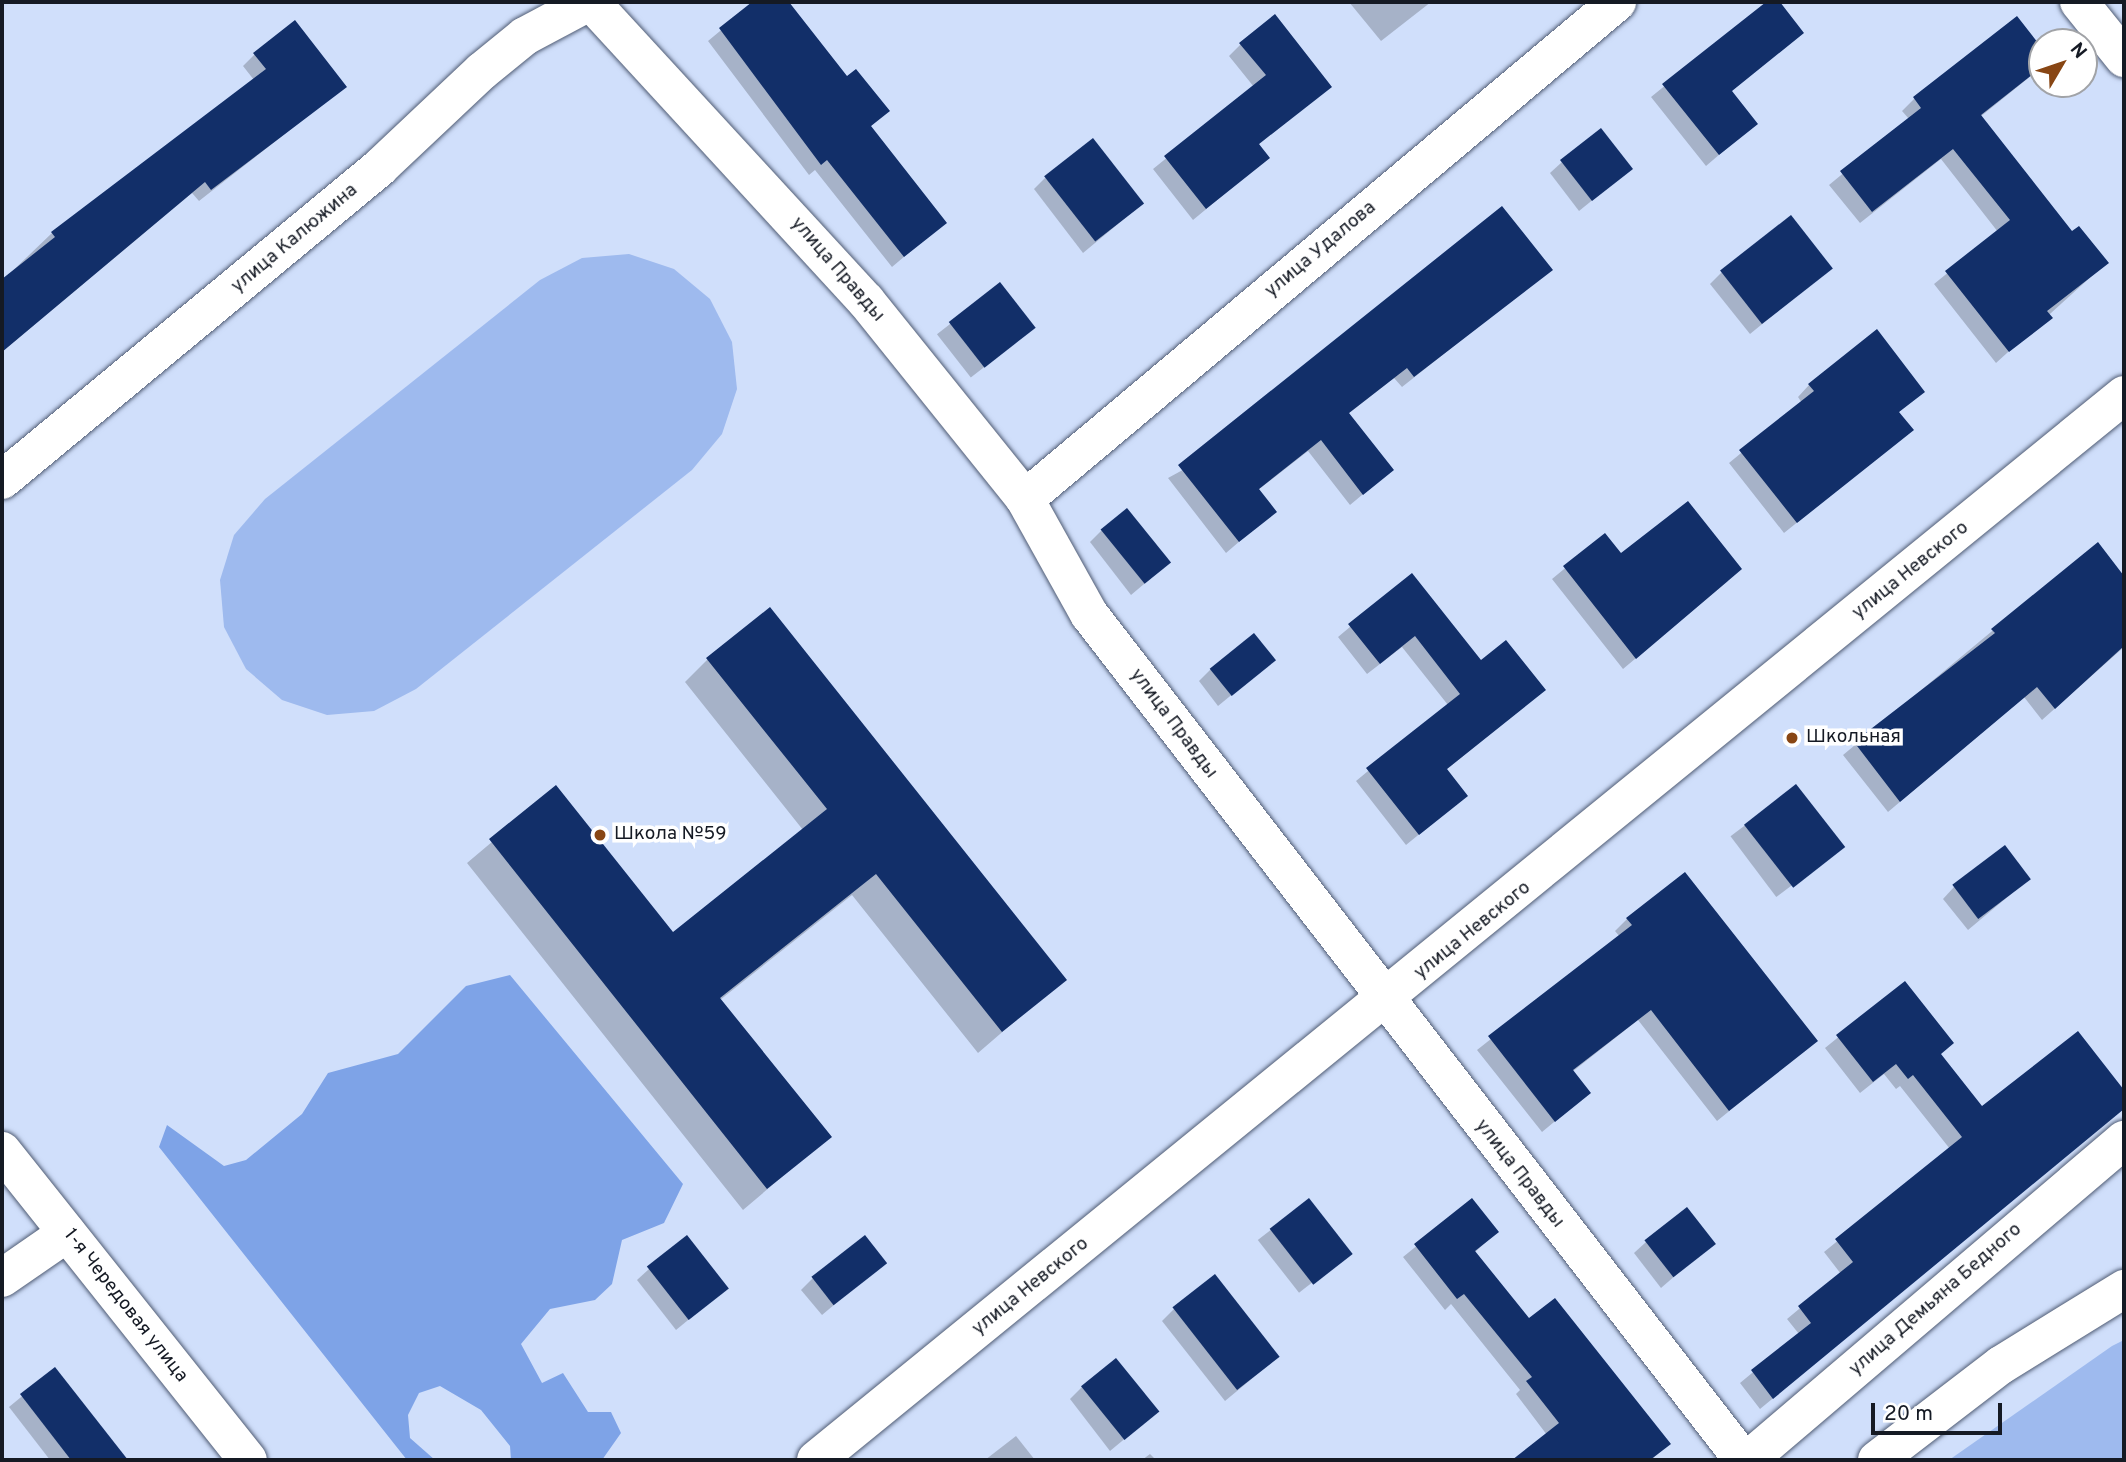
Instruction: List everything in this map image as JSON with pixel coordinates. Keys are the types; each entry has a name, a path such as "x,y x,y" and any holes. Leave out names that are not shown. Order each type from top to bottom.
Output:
{"street":[{"name":"улица Калюжина","path":"2,480 380,167 482,71 525,36 590,2"},
{"name":"улица Правды","path":"590,2 866,301 1024,499 1089,614 1385,1003 1745,1460"},
{"name":"улица Удалова","path":"1024,499 1617,2"},
{"path":"2079,2 2124,58"},
{"name":"улица Невского","path":"816,1460 1385,1003 2124,396"},
{"name":"улица Демьяна Бедного","path":"1745,1460 2124,1140"},
{"name":"1-я Чередовая улица","path":"2,1151 248,1460"},
{"path":"2,1278 67,1233"},
{"path":"1877,1460 2001,1365 2124,1289"}],"shaded area":[{"path":"629,254 674,269 710,299 732,342 737,389 722,434 692,470 416,689 374,711 327,715 282,700 246,669 224,627 220,580 234,535 265,499 540,280 582,258"},
{"path":"510,975 683,1184 664,1223 622,1240 612,1284 595,1300 550,1309 521,1344 542,1383 563,1373 588,1412 611,1412 621,1433 602,1460 511,1460 510,1446 481,1410 440,1386 419,1393 408,1415 410,1438 435,1460 407,1460 159,1147 167,1125 224,1166 246,1160 302,1114 328,1073 398,1054 466,986"},
{"path":"2124,1340 2124,1460 1949,1460 2112,1346"}],"building":[{"path":"752,2 789,2 847,76 856,69 890,111 871,126 947,223 904,257 827,160 821,165 719,28"},
{"path":"1766,2 1780,2 1804,33 1732,91 1758,124 1719,155 1662,84"},
{"path":"1275,14 1332,87 1259,144 1270,158 1206,209 1164,156 1266,75 1239,43"},
{"path":"2017,16 2028,30 2028,78 1981,115 2072,231 2079,226 2109,263 2047,311 2053,318 2009,352 1945,271 2010,220 1953,149 1872,212 1840,171 1921,108 1913,97"},
{"path":"295,20 347,87 211,190 205,182 2,352 2,279 55,237 51,232 266,69 253,53"},
{"path":"1601,128 1633,169 1592,201 1560,160"},
{"path":"1093,138 1144,203 1095,242 1044,176"},
{"path":"1502,206 1553,270 1414,377 1407,368 1349,413 1394,470 1363,495 1321,440 1259,489 1277,512 1239,542 1178,465"},
{"path":"1791,215 1833,269 1762,324 1720,270"},
{"path":"1000,282 1036,328 984,368 949,322"},
{"path":"1877,329 1925,392 1899,412 1914,430 1797,523 1739,450 1814,391 1808,384"},
{"path":"1688,501 1742,569 1636,659 1563,566 1605,533 1621,553"},
{"path":"1127,508 1171,562 1145,584 1101,529"},
{"path":"2098,542 2124,576 2124,646 2055,709 2037,687 1900,802 1854,742 1995,633 1991,629"},
{"path":"1412,573 1481,660 1506,640 1546,690 1447,769 1468,796 1419,835 1366,768 1460,694 1415,636 1380,664 1348,624"},
{"path":"770,607 1067,980 1002,1032 876,874 720,998 832,1137 767,1189 489,839 556,785 673,932 827,809 706,658"},
{"path":"1254,633 1276,660 1232,696 1210,669"},
{"path":"1796,784 1845,847 1793,888 1744,825"},
{"path":"2005,845 2031,879 1978,919 1952,885"},
{"path":"1685,872 1818,1041 1729,1111 1651,1010 1573,1070 1591,1093 1555,1122 1488,1036 1632,925 1626,918"},
{"path":"1905,981 1954,1043 1941,1054 1982,1106 2078,1031 2124,1090 2124,1109 1773,1399 1751,1370 1811,1323 1798,1306 1853,1262 1835,1239 1962,1137 1913,1075 1908,1079 1896,1064 1873,1082 1836,1035"},
{"path":"1309,1198 1353,1254 1313,1285 1270,1229"},
{"path":"1472,1198 1499,1232 1475,1251 1529,1318 1555,1298 1671,1444 1650,1460 1512,1460 1559,1423 1526,1381 1532,1377 1464,1294 1457,1299 1414,1244"},
{"path":"1687,1207 1716,1244 1673,1277 1644,1240"},
{"path":"687,1235 729,1289 689,1320 647,1266"},
{"path":"865,1235 887,1263 834,1305 811,1277"},
{"path":"1215,1274 1280,1357 1237,1390 1172,1307"},
{"path":"1116,1358 1159,1412 1124,1440 1081,1386"},
{"path":"55,1367 128,1460 71,1460 20,1394"}],"place":[{"name":"Школьная","path":"1792,738"},
{"name":"Школа №59","path":"600,835"}]}
